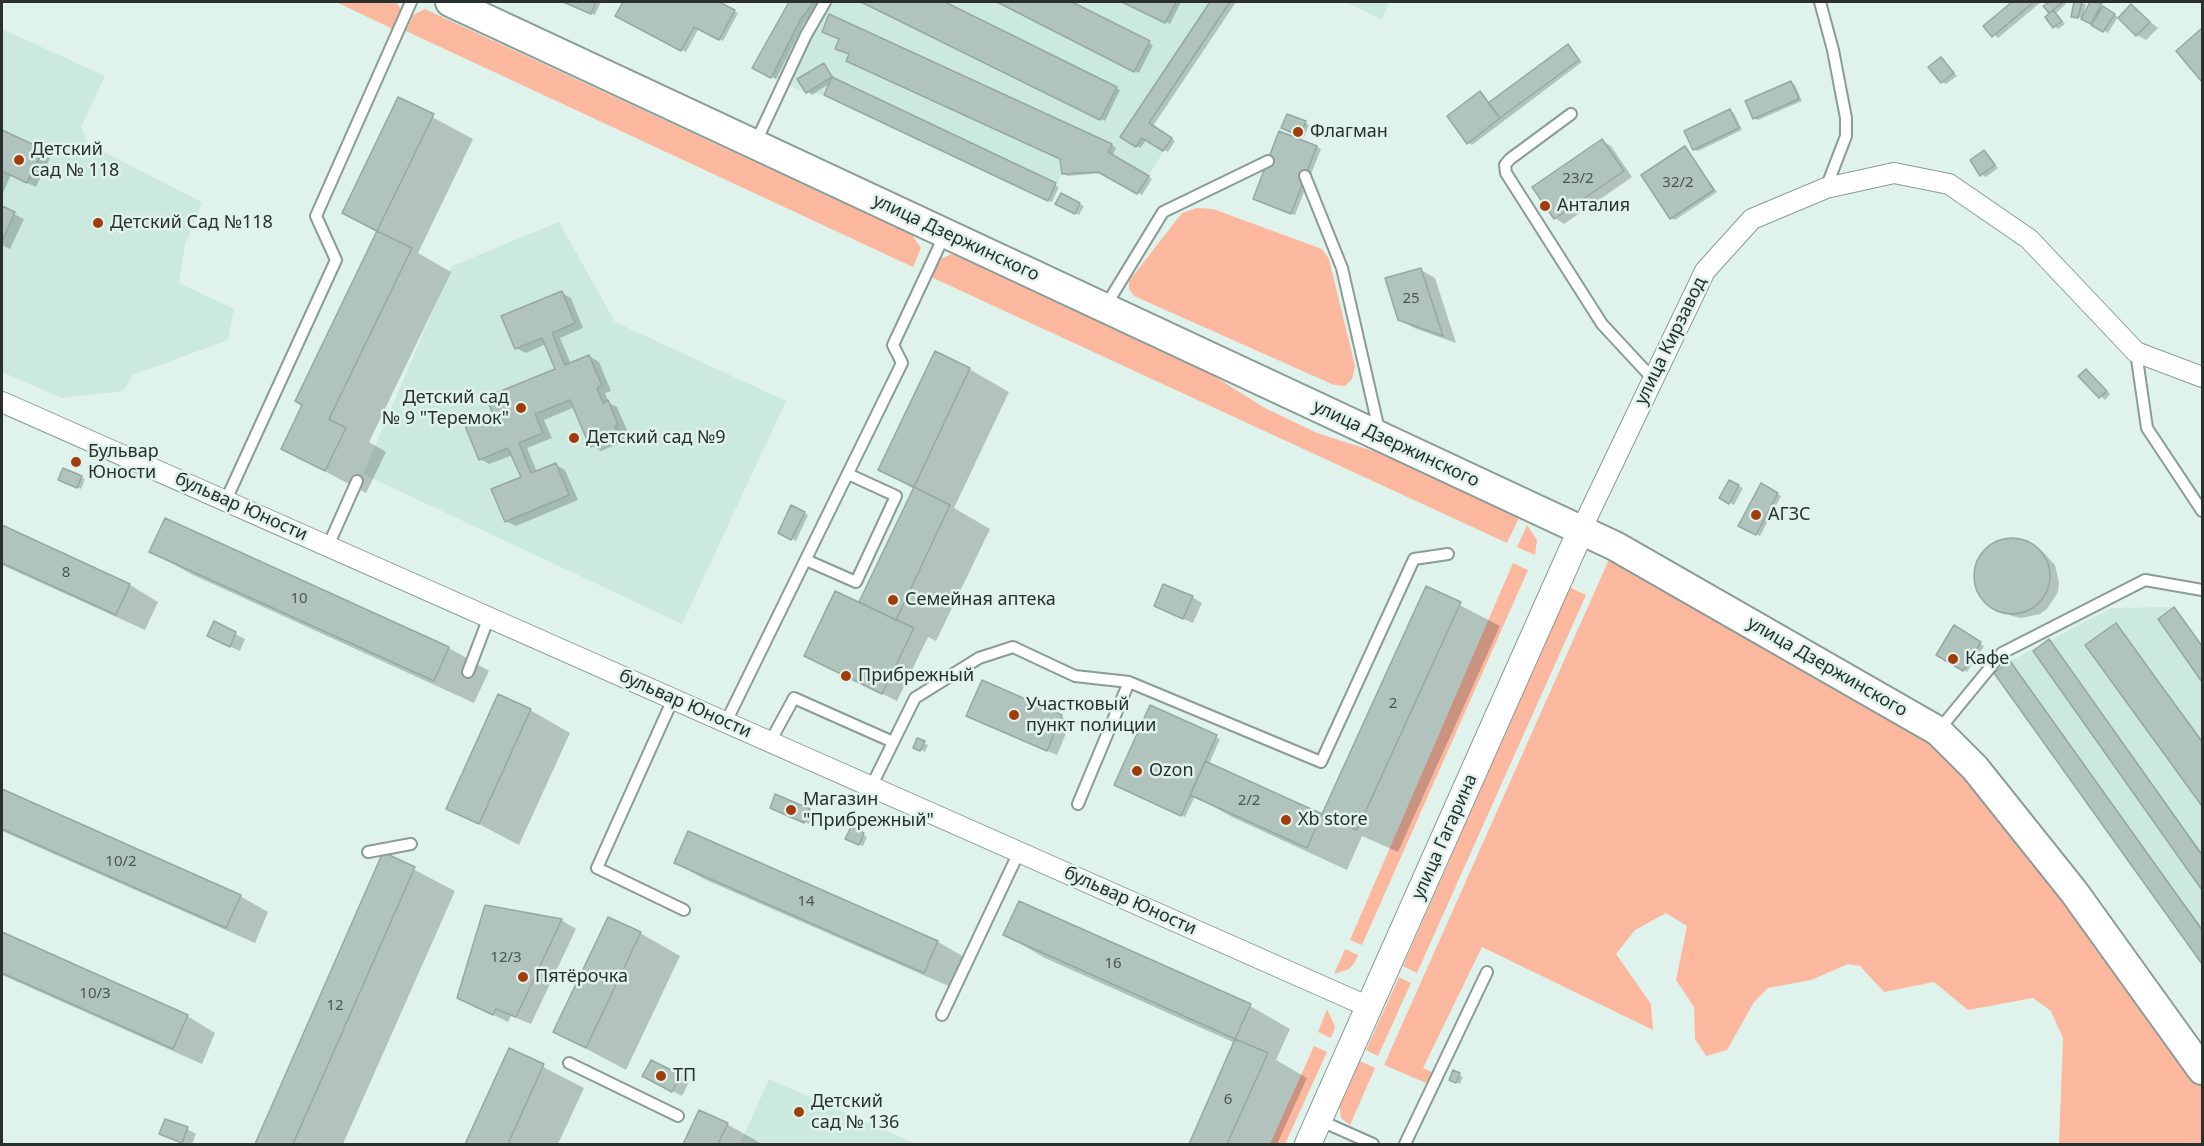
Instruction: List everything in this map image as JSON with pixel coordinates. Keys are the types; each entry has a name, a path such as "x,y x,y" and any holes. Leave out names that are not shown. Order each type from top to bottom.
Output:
{"main road":[{"name":"улица Дзержинского","path":"450,2 1615,546 1938,731 1975,768 2074,892 2202,1070"}],"street":[{"name":"улица Кирзавод","path":"1581,530 1705,270 1752,219 1826,188 1894,173 1949,184 2029,239 2136,352 2201,375"},
{"name":"бульвар Юности","path":"2,402 1369,1007"},
{"name":"улица Гагарина","path":"1308,1144 1581,530"}],"lane":[{"path":"226,501 336,260 316,216 411,2"},
{"path":"754,144 806,35 825,2"},
{"path":"1820,2 1846,118 1845,136 1826,188"},
{"path":"1570,114 1510,159 1505,165 1506,173 1602,324 1653,380"},
{"path":"1104,307 1164,212 1268,161"},
{"path":"1305,176 1342,268 1380,436"},
{"path":"726,722 902,363 892,345 945,233"},
{"path":"2136,352 2147,428 2202,510"},
{"path":"806,560 856,582 896,496 848,474"},
{"path":"328,546 357,481"},
{"path":"871,787 915,698 979,658 1013,647 1075,676 1129,682 1321,762 1414,559 1448,554"},
{"path":"1938,731 2002,653 2145,580 2202,590"},
{"path":"468,672 489,617"},
{"path":"1078,804 1129,682"},
{"path":"770,742 794,698 893,742"},
{"path":"673,699 597,868 684,910"},
{"path":"368,852 411,844"},
{"path":"942,1015 1019,852"},
{"path":"1405,1144 1487,972"},
{"path":"569,1063 678,1116"},
{"path":"1319,1120 1373,1144"}],"shaded area":[{"path":"336,2 396,2 401,9 400,17 395,30"},
{"path":"789,2 1230,2 1150,122 1172,138 1137,194 1098,172 1062,174 1048,201 824,95 806,93 752,68"},
{"path":"1346,2 1389,2 1382,20"},
{"path":"425,9 912,235 921,248 913,267 406,31 413,15"},
{"name":"Детский Сад №118","path":"2,29 105,76 81,127 88,144 202,202 185,245 179,283 234,309 228,340 133,375 123,391 62,398 2,372"},
{"path":"1197,208 1213,209 1322,249 1329,259 1355,366 1352,379 1345,386 1334,385 1134,296 1129,289 1129,281 1182,213"},
{"name":"Детский сад №9","path":"559,222 615,322 786,401 682,624 363,474 452,266"},
{"path":"952,254 1211,374 1263,407 1317,433 1395,458 1519,518 1507,543 931,277 940,259"},
{"path":"1527,525 1537,540 1535,555 1517,547"},
{"path":"1615,546 1938,731 2202,1070 2202,1144 2059,1144 2063,1038 2051,1011 2033,998 1968,1010 1934,982 1884,992 1860,966 1848,964 1811,980 1768,988 1754,1002 1727,1050 1706,1056 1695,1039 1694,1007 1676,980 1687,926 1666,913 1635,930 1616,954 1651,1004 1653,1030 1482,947 1423,1068 1438,1075 1433,1086 1384,1065"},
{"path":"1513,563 1528,570 1362,945 1350,940"},
{"path":"1569,587 1586,595 1417,973 1403,966"},
{"path":"2174,607 2202,646 2202,964 2015,702 2030,690 2010,661 2112,608"},
{"path":"1345,949 1358,955 1355,962 1349,969 1334,974"},
{"path":"1399,977 1411,983 1378,1056 1366,1050"},
{"path":"1327,1009 1335,1027 1331,1038 1318,1032"},
{"path":"1314,1046 1327,1052 1285,1144 1270,1144"},
{"path":"1358,1060 1375,1068 1350,1125 1341,1118 1339,1102"},
{"name":"Детский сад № 136","path":"769,1079 917,1144 740,1144"}],"building":[{"path":"563,2 596,2 591,14"},
{"path":"623,2 719,2 735,10 719,40 694,27 681,51 615,16"},
{"path":"789,2 814,2 800,20 771,78 752,68"},
{"path":"861,2 945,2 1117,87 1100,120"},
{"path":"997,2 1072,2 1150,41 1134,72"},
{"path":"1122,2 1176,2 1165,23"},
{"path":"1210,2 1230,2 1149,123 1172,138 1163,151 1142,138 1136,147 1120,137"},
{"path":"2012,2 2034,2 1992,37 1983,26"},
{"path":"2049,2 2063,2 2049,13 2043,6"},
{"path":"2074,2 2082,2 2078,18 2071,17"},
{"path":"2090,2 2102,3 2091,24 2081,19"},
{"path":"2131,4 2150,22 2136,36 2118,18"},
{"path":"2103,6 2115,14 2103,32 2091,25"},
{"path":"2053,10 2062,21 2053,28 2045,17"},
{"path":"829,14 1112,144 1108,152 1149,176 1137,194 1098,172 1062,174 1060,159 846,61 849,54 835,49 839,39 822,32"},
{"path":"2202,28 2202,82 2176,51"},
{"path":"1568,44 1579,60 1500,118 1488,103"},
{"path":"1941,57 1954,73 1941,83 1928,67"},
{"path":"824,63 832,77 806,93 797,79"},
{"path":"832,77 1056,183 1048,201 824,95"},
{"path":"1791,81 1799,99 1753,119 1745,101"},
{"path":"1480,91 1500,118 1467,144 1447,116"},
{"path":"398,97 434,114 377,231 342,213"},
{"path":"1730,109 1739,128 1693,150 1684,131"},
{"path":"1287,114 1306,121 1300,136 1281,128"},
{"name":"Детский сад № 118","path":"2,130 43,149 27,183 2,171"},
{"path":"1279,131 1317,146 1291,214 1253,199"},
{"path":"1602,139 1624,171 1554,219 1532,187"},
{"path":"1685,146 1714,190 1670,219 1641,175"},
{"path":"1984,150 1995,165 1980,176 1970,160"},
{"path":"1061,193 1080,203 1075,214 1055,204"},
{"name":"Детский сад № 118","path":"2,206 15,212 2,241"},
{"path":"377,231 412,248 329,419 346,428 325,471 281,449 302,405 295,401"},
{"path":"1421,268 1443,336 1398,320 1385,278"},
{"name":"Детский сад № 9 \"Теремок\"","path":"562,291 575,323 552,333 565,365 589,355 602,386 597,388 603,403 608,400 618,425 615,426 618,435 590,447 570,400 535,414 543,433 519,443 531,473 556,463 569,495 505,522 491,489 521,477 508,448 479,460 465,426 493,414 486,397 555,369 542,338 515,349 501,316"},
{"path":"935,351 970,368 914,487 878,470"},
{"path":"2086,369 2107,391 2099,398 2078,376"},
{"path":"63,468 82,476 77,488 58,480"},
{"path":"1729,480 1739,485 1729,504 1719,498"},
{"path":"1761,483 1778,493 1756,535 1738,526"},
{"path":"914,487 950,505 896,620 859,602"},
{"path":"791,505 805,512 791,540 778,533"},
{"path":"165,518 449,647 434,681 149,552"},
{"path":"2,525 130,584 116,615 2,563"},
{"path":"2012,538 2026,541 2039,549 2047,562 2050,576 2047,590 2039,603 2026,611 2012,614 1998,611 1985,603 1977,590 1974,576 1977,562 1985,549 1998,541"},
{"path":"1163,584 1193,596 1183,619 1154,606"},
{"path":"1426,586 1461,602 1357,830 1322,814"},
{"path":"835,591 914,628 882,694 804,656"},
{"path":"2174,607 2202,646 2202,682 2158,619"},
{"path":"214,621 236,632 230,647 207,636"},
{"path":"2116,623 2202,742 2202,806 2085,645"},
{"path":"1954,625 1981,642 1963,671 1936,655"},
{"path":"2049,639 2202,855 2202,890 2033,651"},
{"path":"2010,661 2202,930 2202,964 1994,673"},
{"name":"Участковый пункт полиции","path":"982,680 1062,715 1047,751 966,716"},
{"path":"498,694 531,709 479,824 446,809"},
{"path":"1150,705 1217,735 1181,816 1114,785"},
{"path":"917,738 925,741 920,751 913,748"},
{"path":"1205,761 1322,814 1307,848 1190,795"},
{"path":"2,789 241,895 226,928 2,829"},
{"path":"775,794 810,809 804,823 770,808"},
{"path":"851,827 864,833 859,845 845,839"},
{"path":"688,831 938,941 924,973 674,863"},
{"path":"383,852 415,867 293,1144 255,1144"},
{"path":"1019,901 1251,1004 1235,1039 1003,935"},
{"path":"485,905 562,919 516,1017 496,1009 493,1015 457,998"},
{"path":"608,917 641,932 586,1048 553,1032"},
{"path":"2,932 188,1015 173,1049 2,973"},
{"path":"1235,1039 1268,1053 1227,1144 1189,1144"},
{"path":"509,1048 544,1064 508,1144 465,1144"},
{"name":"ТП","path":"651,1060 681,1075 672,1092 642,1076"},
{"path":"1453,1070 1460,1073 1456,1083 1449,1080"},
{"path":"699,1110 728,1123 718,1144 683,1144"},
{"path":"165,1119 188,1127 182,1143 159,1134"}],"place":[{"name":"Флагман","path":"1298,132"},
{"name":"Детский сад № 118","path":"19,160"},
{"name":"Анталия","path":"1545,206"},
{"name":"Детский Сад №118","path":"98,223"},
{"name":"Детский сад № 9 \"Теремок\"","path":"521,408"},
{"name":"Детский сад №9","path":"574,438"},
{"name":"Бульвар Юности","path":"76,462"},
{"name":"АГЗС","path":"1756,515"},
{"name":"Семейная аптека","path":"893,600"},
{"name":"Кафе","path":"1953,659"},
{"name":"Прибрежный","path":"846,676"},
{"name":"Участковый пункт полиции","path":"1014,715"},
{"name":"Ozon","path":"1137,771"},
{"name":"Магазин \"Прибрежный\"","path":"791,810"},
{"name":"Xb store","path":"1286,820"},
{"name":"Пятёрочка","path":"523,977"},
{"name":"ТП","path":"661,1076"},
{"name":"Детский сад № 136","path":"799,1112"}]}
